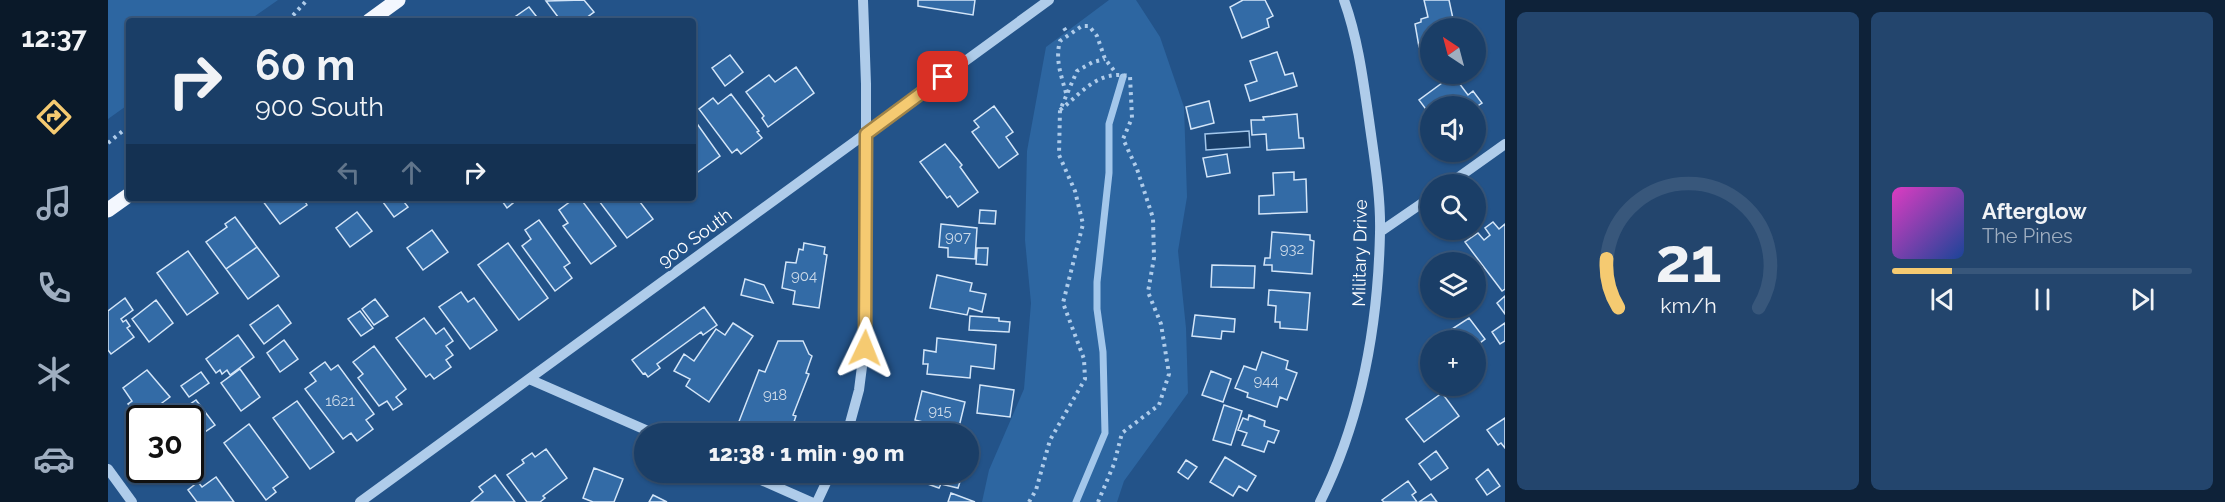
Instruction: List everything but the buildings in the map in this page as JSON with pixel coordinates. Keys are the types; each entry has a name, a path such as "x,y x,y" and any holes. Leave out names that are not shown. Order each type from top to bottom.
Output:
{"main road":[{"path":"373,18 398,0"},
{"path":"108,210 126,197"}],"street":[{"path":"850,423 859,390 866,334 863,0"},
{"name":"900 South","path":"360,502 1049,0"},
{"name":"Military Drive","path":"1320,502 1351,428 1375,317 1380,232 1376,169 1360,56 1344,0"},
{"path":"1463,174 1505,144"},
{"path":"1380,232 1420,205"},
{"path":"529,379 634,425"},
{"path":"108,468 132,502"},
{"path":"768,483 811,502"},
{"path":"817,502 826,483"}],"path":[{"path":"291,18 307,0"},
{"path":"1066,94 1057,51 1060,41 1082,26 1089,26 1097,36 1105,59 1116,73"},
{"path":"1064,28 1068,34"},
{"path":"1029,502 1036,490 1050,440 1085,379 1084,359 1063,303 1083,224 1075,191 1059,155 1060,110 1077,71 1105,59"},
{"path":"1060,110 1092,83 1116,73 1130,76 1132,118 1124,139 1137,169 1153,218 1154,258 1148,292 1161,324 1169,374 1160,405 1122,432 1114,464 1098,502"},
{"path":"108,143 126,128"}],"shaded area":[{"path":"108,0 278,0 252,18 126,18 126,106 108,119"},
{"path":"1109,0 1136,0 1160,37 1184,107 1187,197 1178,251 1186,328 1188,393 1124,481 1117,502 982,502 989,470 1024,389 1031,303 1025,240 1027,151 1046,47"},
{"path":"1249,131 1250,147 1206,150 1205,134"}],"waterway":[{"path":"1076,502 1105,433 1103,352 1097,309 1097,282 1109,173 1109,124 1123,77"}],"route":[{"path":"865,348 866,134 943,77"}]}
